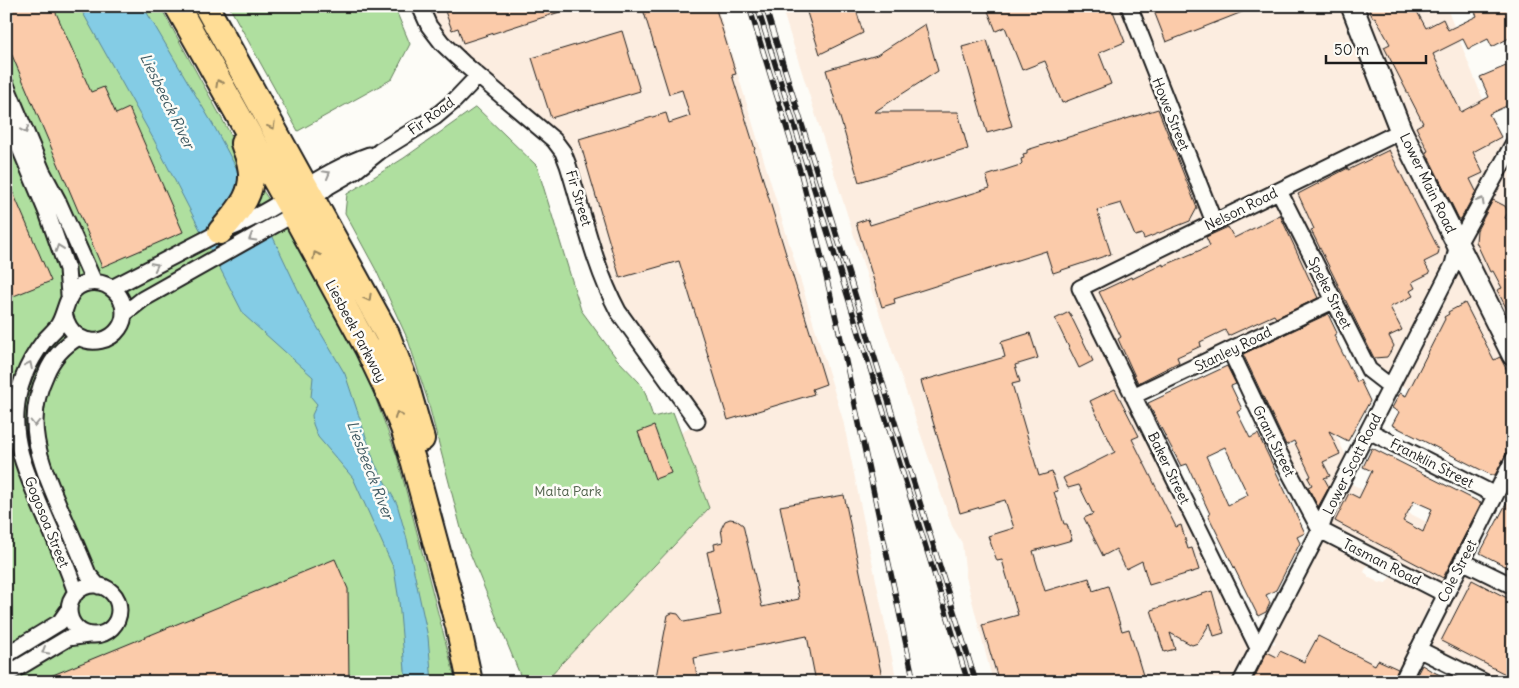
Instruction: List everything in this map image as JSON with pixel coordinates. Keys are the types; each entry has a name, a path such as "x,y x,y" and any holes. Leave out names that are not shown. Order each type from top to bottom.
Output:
{"main road":[{"name":"Liesbeek Parkway","path":"176,6 290,207 367,348 388,392 403,428 458,626 470,682"},
{"name":"Liesbeek Parkway","path":"206,6 386,334 416,416 480,682"},
{"path":"220,232 243,206 252,178 250,163 233,108"}],"street":[{"name":"Fir Street","path":"420,6 428,26 442,43 549,136 563,152 609,294 618,311 697,421"},
{"name":"Howe Street","path":"1129,6 1214,222"},
{"name":"Lower Main Road","path":"1352,6 1401,130 1513,355"},
{"name":"Fir Road","path":"290,207 351,161 380,151 440,113 478,76"},
{"path":"6,85 42,171 58,201 94,282"},
{"path":"6,115 48,216 67,269 69,295"},
{"name":"Nelson Road","path":"1080,288 1401,130"},
{"name":"Lower Scott Road","path":"1241,682 1320,530 1326,513 1453,264 1458,244 1513,144"},
{"name":"Speke Street","path":"1279,191 1369,370 1391,387"},
{"path":"112,288 220,232 290,207"},
{"path":"124,314 143,299 290,207"},
{"path":"94,282 112,288 120,299 124,314 116,332 108,338 88,341 79,338 71,331 64,313 69,295 76,288 94,282"},
{"name":"Baker Street","path":"1080,288 1258,648"},
{"name":"Stanley Road","path":"1133,396 1333,301"},
{"name":"Gogosoa Street","path":"64,313 56,327 38,349 27,369 18,398 16,426 21,454 27,472 76,593"},
{"name":"Gogosoa Street","path":"79,338 66,345 55,357 44,377 37,398 35,432 39,455 49,482 88,574 98,586"},
{"name":"Grant Street","path":"1230,350 1278,450 1320,530"},
{"name":"Franklin Street","path":"1369,431 1495,495"},
{"name":"Cole Street","path":"1402,682 1513,460"},
{"name":"Tasman Road","path":"1320,530 1445,594"},
{"path":"1462,561 1513,586"},
{"path":"6,675 68,638 96,635 111,629 116,622 119,607 112,593 98,586 83,588 76,593 71,600 69,609 74,625 88,635"},
{"path":"6,655 60,622 69,609"},
{"path":"1418,648 1484,682"}],"shaded area":[{"path":"420,6 717,6 843,420 897,682 544,682 709,508 681,433 697,421 618,311 563,152 463,63"},
{"path":"781,6 1446,6 1480,92 1513,162 1513,441 1394,382 1381,381 1333,301 1133,396 1258,648 1241,682 993,682 966,577 962,543 952,526 869,283"},
{"path":"1332,427 1351,466 1344,480 1470,544 1462,561 1505,582 1513,567 1513,682 1483,682 1418,649 1445,594 1320,530 1278,451"},
{"path":"1325,539 1363,559 1362,562 1368,563 1364,572 1368,577 1380,583 1386,583 1392,574 1434,595 1393,682 1251,682 1271,643 1275,644 1276,642 1273,640"}],"green space":[{"path":"6,6 160,6 255,179 300,246 366,373 397,456 456,682 6,682"},
{"path":"229,6 394,6 410,44 392,79 298,131"},
{"name":"Malta Park","path":"476,107 537,166 581,310 617,359 639,382 645,392 653,417 673,412 709,508 544,682 523,682 463,536 427,398 408,340 376,270 345,213 347,194 404,158"}],"water":[{"name":"Liesbeeck River","path":"79,6 143,6 215,128 271,233 309,313 345,374 375,464 397,504 407,539 428,637 432,682 406,682 399,601 394,569 353,478 318,437 312,415 317,404 311,397 313,377 244,315 154,140"}],"building":[{"path":"6,6 53,6 91,92 104,87 116,114 129,108 183,232 102,267 6,41"},
{"path":"443,6 569,6 569,9 463,43 458,28 452,30"},
{"path":"642,6 715,6 736,74 732,75 754,150 826,384 812,389 814,394 728,420 679,261 620,278 579,139 666,113 669,123 690,116 682,90 669,94"},
{"path":"805,6 855,6 863,33 820,54"},
{"path":"986,6 1111,6 1125,42 1099,53 1111,84 1062,103 1045,61 1022,70 1005,27 996,31"},
{"path":"1152,6 1255,6 1255,7 1166,42"},
{"path":"1367,6 1414,6 1426,28 1443,19 1448,30 1477,16 1472,6 1513,6 1513,36 1492,47 1488,39 1468,49 1463,39 1433,54 1461,112 1489,97 1480,77 1513,63 1513,90 1509,91 1513,103 1489,114 1501,137 1473,152 1483,173 1470,179 1476,191 1461,219 1459,219 1426,152 1428,151 1416,127 1423,123 1384,47 1390,44"},
{"path":"925,24 938,71 874,112 958,112 968,149 859,182 826,70 877,55"},
{"path":"622,31 640,91 551,118 532,58"},
{"path":"987,40 1012,126 987,133 962,47"},
{"path":"1158,109 1197,208 1190,221 1144,239 1142,234 1135,236 1121,203 1097,210 1111,254 1053,273 1046,251 894,299 895,303 882,307 856,223 868,219 870,225 990,188 986,176 1020,165 1022,163 1021,159 1024,158 1023,154 1027,153 1027,150"},
{"path":"1389,150 1439,250 1438,255 1424,262 1430,273 1412,282 1415,288 1410,291 1413,296 1390,307 1402,330 1389,336 1394,346 1387,357 1374,358 1311,230 1314,229 1298,194 1348,168 1348,170"},
{"path":"6,176 51,281 6,299"},
{"path":"1493,200 1505,206 1508,212 1505,218 1513,223 1513,321 1497,290 1502,288 1493,271 1490,272 1476,242 1477,230"},
{"path":"1280,215 1318,298 1276,318 1274,315 1228,336 1225,330 1200,342 1201,346 1177,357 1179,362 1138,383 1118,339 1121,337 1099,292 1131,277 1132,279 1163,264 1163,266 1210,246 1206,237 1228,227 1234,238"},
{"path":"1465,303 1494,360 1500,357 1513,382 1513,441 1495,475 1491,475 1392,425 1399,412 1392,408 1400,393 1406,396 1445,319 1444,317 1449,314 1448,312"},
{"path":"1069,312 1093,361 1079,368 1055,319"},
{"path":"1328,314 1337,333 1334,335 1339,346 1357,382 1360,380 1370,401 1348,441 1329,431 1340,454 1323,462 1330,476 1324,478 1329,487 1318,507 1308,487 1312,485 1308,478 1311,476 1294,441 1286,445 1243,354"},
{"path":"1030,333 1038,358 1015,365 1020,382 1012,384 1039,476 1052,472 1058,491 1054,492 1064,524 1067,524 1072,540 1033,551 1045,591 1089,578 1093,591 1108,586 1122,631 1129,629 1145,682 999,682 982,625 1018,615 1002,560 997,561 988,536 1014,528 1005,500 960,513 921,381 1005,357 1001,342"},
{"path":"1227,366 1236,384 1231,386 1242,409 1237,412 1250,438 1258,434 1305,533 1297,537 1300,543 1276,590 1266,595 1270,603 1266,612 1258,616 1208,515 1210,514 1187,464 1181,466 1148,403","holes":["1225,447 1248,495 1228,505 1206,456"]},
{"path":"1115,389 1139,436 1132,439 1176,527 1181,525 1188,549 1192,548 1199,570 1149,585 1142,561 1126,569 1116,549 1103,556 1084,518 1093,514 1079,485 1068,488 1063,478 1115,452 1090,401"},
{"path":"654,426 671,473 655,479 638,432"},
{"path":"1372,448 1481,503 1443,578 1335,521 1349,493 1359,498 1372,471 1363,467","holes":["1414,501 1432,509 1423,532 1403,521"]},
{"path":"1513,491 1513,555 1507,567 1480,553"},
{"path":"844,495 883,682 816,682 807,636 694,658 698,682 655,682 668,615 672,613 678,614 684,622 721,615 707,552 715,550 714,544 723,542 721,529 725,521 730,519 736,520 743,525 762,607 799,599 780,506"},
{"path":"335,559 348,589 349,682 36,682"},
{"path":"1472,580 1513,601 1513,678 1441,641"},
{"path":"1212,591 1224,633 1214,636 1210,623 1198,643 1192,645 1170,633 1175,649 1164,652 1151,610"},
{"path":"1318,636 1375,665 1378,660 1398,669 1393,682 1252,682 1267,652 1277,657 1280,651 1304,662"},
{"path":"1422,665 1430,670 1454,682 1413,682"}],"railway":[{"path":"749,6 801,174 817,238 843,348 914,682"},
{"path":"757,6 968,682"},
{"path":"765,6 976,682"}]}
